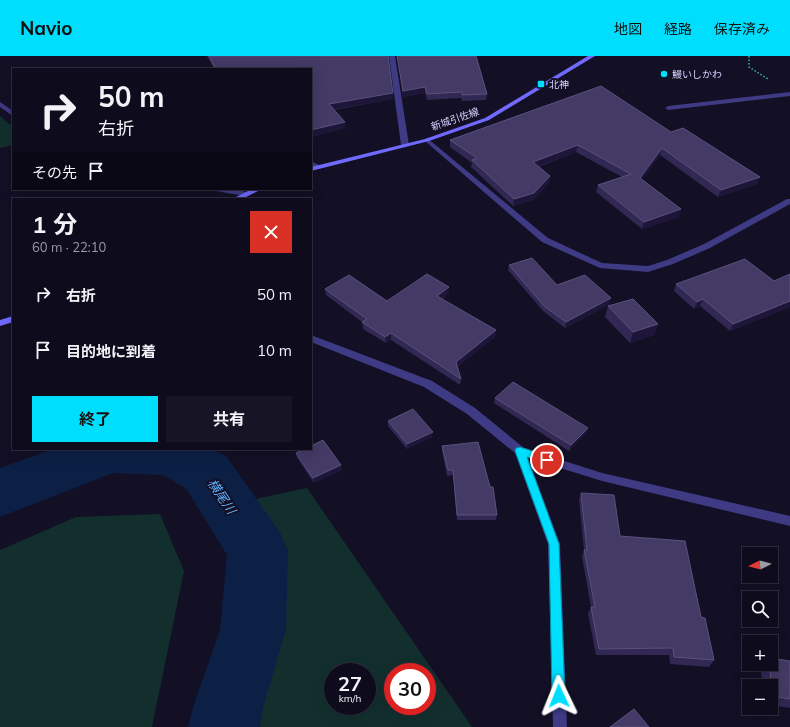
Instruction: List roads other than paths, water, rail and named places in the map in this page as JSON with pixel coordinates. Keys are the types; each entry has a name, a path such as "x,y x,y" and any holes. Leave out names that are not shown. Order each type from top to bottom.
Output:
{"main road":[{"name":"新城引佐線","path":"313,166 427,140 487,119 592,56"},
{"path":"238,198 255,190"},
{"path":"0,323 12,319"}],"street":[{"path":"392,56 405,145"},
{"path":"779,87 790,93"},
{"path":"668,108 790,93"},
{"path":"0,104 12,113"},
{"path":"427,140 545,240 600,265 648,269 670,262 707,246 790,201"},
{"path":"222,190 244,194"},
{"path":"312,338 428,384 471,411 520,451 602,477 741,511 790,521"},
{"path":"520,451 554,544 560,727"}],"waterway":[{"name":"横尾川","path":"0,493 40,476 111,451 170,454 206,472 258,551 253,630 228,707 224,727"}],"place":[{"name":"鰻いしかわ","path":"664,74"},
{"name":"北神","path":"541,84"}]}
